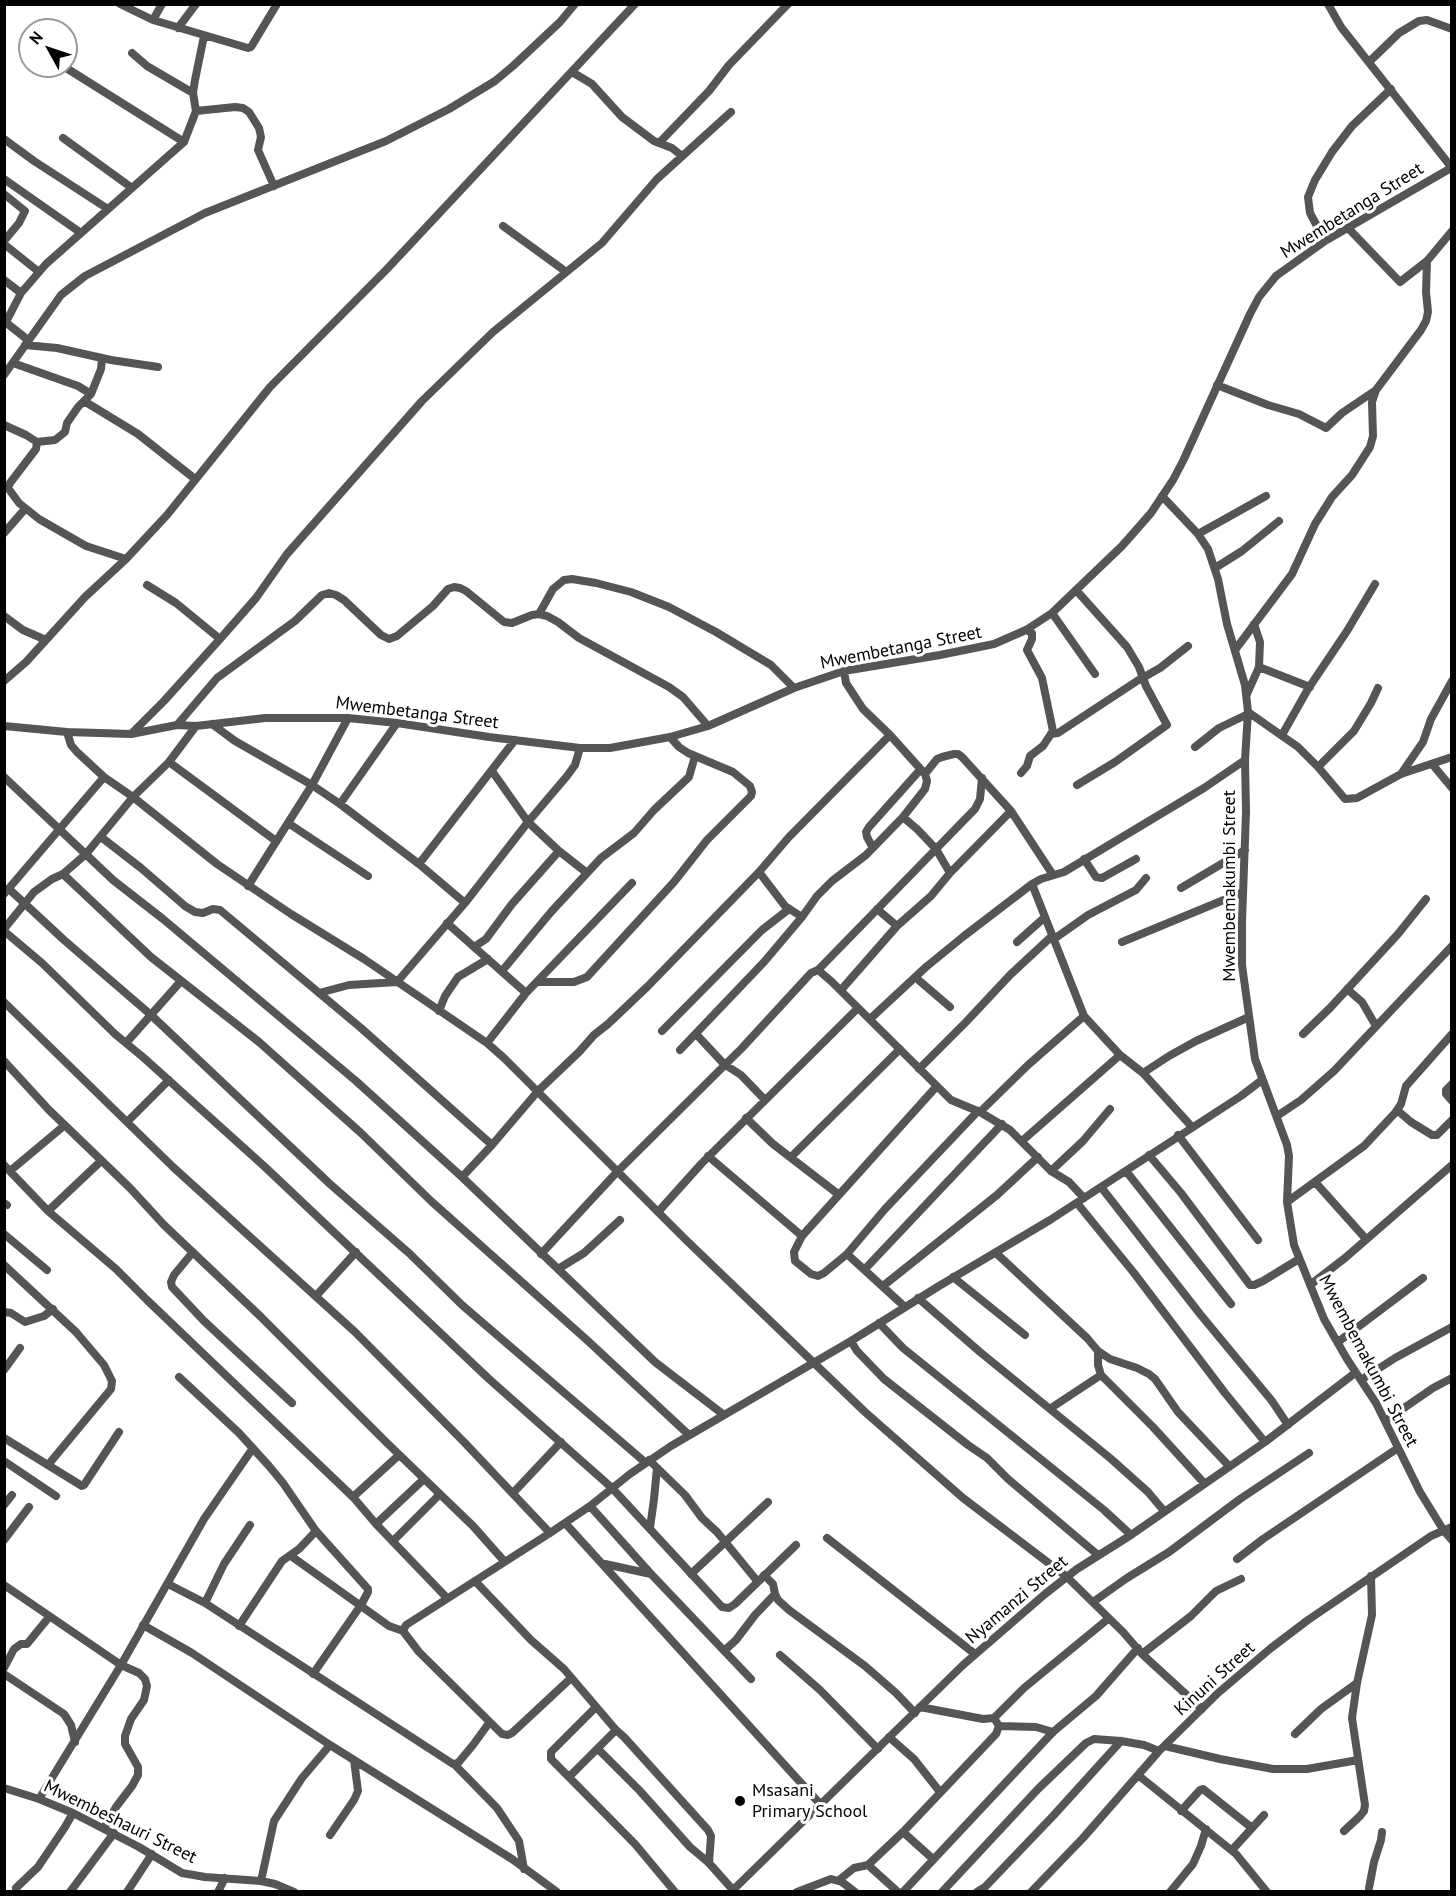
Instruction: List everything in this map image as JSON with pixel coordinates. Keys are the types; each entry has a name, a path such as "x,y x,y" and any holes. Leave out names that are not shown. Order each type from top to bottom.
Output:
{"street":[{"path":"120,4 135,8 153,20 244,48 251,47 277,4"},
{"path":"153,20 162,4"},
{"path":"178,28 196,4"},
{"path":"4,375 72,284 205,213 386,141 448,109 495,81 553,28 575,4"},
{"path":"4,681 85,597 126,559 167,515 270,387 387,269 635,4"},
{"path":"660,143 709,91 729,65 788,4"},
{"path":"1328,4 1341,27 1450,164"},
{"path":"1369,62 1399,33 1419,21 1427,20 1452,29"},
{"path":"158,367 26,343 5,322 21,293 39,272 184,142 196,111 195,80 204,36"},
{"path":"132,53 147,66 194,93"},
{"path":"572,72 592,84 622,117 654,141 672,148 682,156"},
{"path":"78,75 184,142"},
{"path":"1324,241 1310,213 1308,197 1314,180 1352,126 1391,89"},
{"path":"196,111 235,107 249,112 261,134 258,150 274,186"},
{"path":"130,734 164,701 256,598 287,554 422,401 493,332 602,243 657,180 731,112"},
{"path":"63,138 132,188"},
{"path":"4,139 108,208"},
{"name":"Mwembetanga Street","path":"4,726 67,732 130,734 177,725 196,726 265,718 348,718 580,748 609,748 670,737 708,726 794,688 844,671 940,655 985,646 1010,638 1052,612 1122,546 1151,513 1187,452 1259,297 1276,276 1324,241 1450,164"},
{"path":"4,179 81,233"},
{"path":"4,194 25,211 4,243 39,272"},
{"path":"503,226 565,271"},
{"path":"1348,228 1400,282 1427,261 1452,231"},
{"path":"1235,650 1292,574 1315,524 1332,497 1352,475 1370,447 1373,436 1372,402 1376,390 1426,321 1428,312 1427,261"},
{"path":"4,280 21,293"},
{"path":"4,425 37,442 55,440 64,432 67,423 91,394 101,369 102,358"},
{"path":"13,363 78,386 91,394"},
{"path":"1217,385 1268,405 1299,414 1326,428 1342,413 1376,390"},
{"path":"84,401 138,434 195,478"},
{"path":"37,442 36,449 10,483 9,488 25,508 39,519 86,546 126,559"},
{"name":"Mwembemakumbi Street","path":"1162,496 1198,534 1208,549 1215,568 1246,695 1248,713 1245,760 1242,965 1255,1059 1284,1132 1289,1156 1287,1202 1293,1245 1324,1319 1385,1421 1420,1492 1448,1529 1452,1540"},
{"path":"1198,534 1266,496"},
{"path":"4,533 25,508"},
{"path":"1215,568 1242,551 1279,521"},
{"path":"539,614 553,589 564,580 596,583 631,592 669,607 716,632 771,665 794,688"},
{"path":"1282,735 1376,584"},
{"path":"147,585 176,603 220,639"},
{"path":"177,725 217,678 294,621 322,595 329,593 344,600 381,635 389,639 397,636 433,606 443,594 454,587 466,591 504,622 512,623 539,614 558,622 579,638 669,687 683,697 708,726"},
{"path":"1076,590 1102,616 1127,647 1167,725 1115,762 1077,785"},
{"path":"1052,612 1095,674"},
{"path":"4,616 23,630 46,640"},
{"path":"1246,695 1259,667 1260,642 1254,624"},
{"path":"1021,773 1027,766 1030,756 1043,746 1053,726 1042,678 1028,650 1032,633 1026,630"},
{"path":"1051,734 1058,733 1160,668 1188,646"},
{"path":"1259,667 1310,687"},
{"path":"680,1050 764,962 817,896 873,848 903,817 925,789 927,781 923,772 863,709 844,678 844,671"},
{"path":"1401,774 1423,742 1431,719 1452,681"},
{"path":"1318,767 1354,730 1371,704 1378,688"},
{"path":"1195,747 1219,728 1248,713 1298,747 1345,799 1351,799 1401,774 1452,757"},
{"path":"248,886 312,785 348,718"},
{"path":"340,804 397,723"},
{"path":"212,724 235,741 312,785 340,804 419,864 465,903"},
{"path":"196,726 169,762 134,797 86,854 63,874 44,883 24,903 4,930 32,954 92,1014 169,1080 356,1252 489,1379 612,1488 722,1607 729,1608 796,1545"},
{"path":"67,732 71,745 104,777 134,797 199,850 248,886 397,982 486,1043 504,1058 617,1172 865,1412 947,1484 1007,1533 1067,1577 1140,1651 1202,1709"},
{"path":"462,1178 538,1091 594,1035 648,986 759,872 789,837 890,735"},
{"path":"538,982 574,982 587,977 674,882 707,840 751,796 750,786 734,772 695,756 679,747 670,737"},
{"path":"419,864 515,740"},
{"path":"319,993 349,985 397,982 465,903 567,776 575,765 580,748"},
{"path":"873,848 866,832 869,827 938,759 958,754 1011,811 1053,875"},
{"path":"502,971 586,873 634,832 683,783 688,777 695,756"},
{"path":"870,1019 963,936 1032,884 1064,872 1245,760"},
{"path":"169,762 276,841"},
{"path":"1432,764 1452,788"},
{"path":"492,771 528,822 586,873"},
{"path":"4,777 113,880 338,1066 462,1178 655,1362 724,1415"},
{"path":"104,777 7,892 24,903 151,1015 330,1184 410,1254 462,1305 657,1468 685,1495 758,1582"},
{"path":"541,1254 617,1172 811,973 818,970 975,809 980,799 982,778"},
{"path":"841,990 897,926 931,896 950,873 1011,811"},
{"path":"903,817 936,849 950,873"},
{"path":"288,823 368,876"},
{"path":"101,837 185,906 202,913 213,909 220,910 381,1045 492,1145"},
{"path":"1181,888 1245,850"},
{"path":"474,947 486,939 512,904 559,851"},
{"path":"1084,859 1096,877 1102,878 1136,859"},
{"path":"759,872 778,898 802,917"},
{"path":"63,874 128,937 259,1042 361,1133 431,1201 588,1341 689,1436"},
{"path":"919,1069 1010,975 1053,938 1088,915 1136,890 1146,878"},
{"path":"486,1043 526,993 632,883"},
{"path":"1032,884 1084,1016 1120,1055 1143,1073 1192,1127"},
{"path":"1122,942 1243,892"},
{"path":"1303,1034 1398,934 1426,899"},
{"path":"662,1031 762,930 789,909"},
{"path":"877,909 897,926"},
{"path":"1017,942 1045,917"},
{"path":"447,923 526,993"},
{"path":"1277,1116 1317,1087 1452,946"},
{"path":"439,1011 445,996 458,976 488,959"},
{"path":"818,970 951,1100 979,1111 1002,1124 1022,1140 1051,1171 1069,1182 1225,1394 1265,1442"},
{"path":"915,977 950,1007"},
{"path":"126,1043 181,981"},
{"path":"1347,989 1362,1002 1376,1026"},
{"path":"4,1002 237,1226 377,1353 550,1533"},
{"path":"658,1212 708,1156 858,1008"},
{"path":"936,1087 802,1236 794,1252 795,1261 811,1274 818,1276 824,1273 848,1254 885,1209 979,1111 1084,1016"},
{"path":"1143,1073 1196,1041 1249,1017"},
{"path":"696,1034 724,1064 741,1075 765,1100"},
{"path":"1287,1202 1364,1146 1397,1110 1406,1086 1452,1034"},
{"path":"791,1157 900,1049"},
{"path":"1022,1140 1120,1055"},
{"path":"4,1061 37,1098 481,1534 504,1561"},
{"path":"127,1122 169,1080"},
{"path":"403,1631 406,1625 590,1506 648,1462 996,1253 1126,1171 1262,1080"},
{"path":"1452,1084 1446,1090 1446,1094 1452,1101"},
{"path":"1051,1171 1083,1141 1110,1108"},
{"path":"1397,1110 1432,1135 1437,1135 1452,1120"},
{"path":"746,1118 773,1144 838,1194"},
{"path":"865,1269 1002,1124"},
{"path":"65,1125 7,1168 48,1211 116,1269 353,1497 447,1598"},
{"path":"1178,1136 1258,1240"},
{"path":"1149,1155 1181,1193 1250,1286 1263,1281 1299,1259"},
{"path":"708,1156 802,1236"},
{"path":"883,1286 997,1195 1038,1157"},
{"path":"48,1211 102,1161"},
{"path":"1310,1285 1345,1258 1452,1165"},
{"path":"1126,1171 1231,1304"},
{"path":"1315,1182 1366,1239"},
{"path":"1101,1187 1200,1314 1272,1401 1288,1425"},
{"path":"558,1269 584,1253 620,1220"},
{"path":"4,1234 47,1270"},
{"path":"193,1252 174,1275 171,1282 172,1287 204,1321 292,1403"},
{"path":"316,1296 356,1252"},
{"path":"996,1253 1098,1351 1110,1359 1149,1374 1178,1412 1229,1466"},
{"path":"848,1254 905,1307"},
{"path":"4,1265 76,1332 104,1365 112,1381 111,1389 48,1465"},
{"path":"953,1277 1024,1335"},
{"path":"1338,1342 1423,1278"},
{"path":"918,1298 1124,1470 1148,1492 1164,1511"},
{"path":"4,1312 11,1313 25,1322 44,1316 53,1309"},
{"path":"879,1323 903,1348 1104,1510 1131,1535"},
{"path":"1361,1380 1395,1358 1452,1327"},
{"path":"851,1341 857,1351 884,1379 987,1458 1008,1479 1098,1555"},
{"path":"4,1370 20,1348"},
{"path":"1098,1351 1101,1375 1204,1483"},
{"name":"Nyamanzi Street","path":"732,1891 975,1654 1067,1577 1265,1442 1355,1373"},
{"path":"1051,1408 1101,1375"},
{"path":"179,1377 253,1449 283,1483 316,1531 368,1589 361,1605 313,1674"},
{"path":"1385,1421 1433,1388 1452,1378"},
{"path":"4,1438 80,1486 84,1485 119,1432"},
{"path":"513,1493 561,1442"},
{"path":"1237,1559 1398,1448"},
{"path":"39,1799 121,1665 204,1519 253,1449"},
{"path":"1093,1602 1169,1552 1240,1499 1309,1454"},
{"path":"353,1497 399,1455"},
{"path":"4,1461 56,1496"},
{"path":"650,1528 657,1468"},
{"path":"376,1524 424,1479"},
{"path":"393,1541 440,1494"},
{"path":"4,1505 12,1495"},
{"path":"691,1574 768,1502"},
{"path":"590,1506 751,1679"},
{"path":"4,1540 29,1507"},
{"path":"565,1522 820,1805"},
{"path":"205,1603 229,1556 250,1525"},
{"name":"Kinuni Street","path":"1031,1892 1083,1838 1162,1748 1202,1709 1293,1630 1431,1536 1448,1529"},
{"path":"239,1626 282,1562 316,1531"},
{"path":"827,1538 975,1654"},
{"path":"291,1556 389,1626 403,1631 419,1652 502,1734 508,1735 570,1678"},
{"path":"605,1564 651,1574"},
{"path":"764,1575 773,1584 778,1600 789,1610 865,1666 918,1710 982,1719 994,1718 1024,1688 1108,1619"},
{"path":"1344,1831 1364,1811 1364,1795 1352,1718 1372,1615 1371,1576"},
{"path":"903,1892 1053,1732 1096,1696 1140,1651 1191,1616 1216,1591 1241,1579"},
{"path":"476,1581 531,1640 554,1659 708,1830 711,1836 709,1863"},
{"path":"168,1584 205,1603 455,1764 497,1808 519,1841 524,1869"},
{"path":"4,1586 145,1679 147,1686 144,1700 131,1719 125,1736 125,1744 138,1767 138,1775 104,1828"},
{"path":"725,1650 731,1646 775,1594"},
{"path":"4,1668 14,1649 21,1644 27,1644 49,1617"},
{"path":"143,1625 192,1653 330,1745 512,1859 557,1892"},
{"path":"780,1655 820,1690 878,1749"},
{"path":"4,1674 64,1714 71,1725 75,1742"},
{"path":"1295,1734 1321,1709 1357,1683"},
{"path":"596,1707 550,1755 635,1844 675,1892"},
{"path":"994,1718 999,1726"},
{"path":"455,1764 489,1723"},
{"path":"999,1726 1036,1727 1053,1732"},
{"path":"839,1880 854,1868 868,1865 903,1832 996,1734 999,1726"},
{"path":"570,1776 616,1730"},
{"path":"889,1737 914,1759 940,1792"},
{"path":"942,1892 1038,1789 1086,1743 1094,1739 1121,1741 1274,1769 1307,1769 1358,1760"},
{"path":"977,1892 985,1887 1047,1823 1121,1741"},
{"path":"261,1881 274,1821 302,1778 330,1745"},
{"path":"598,1749 640,1791 690,1847 709,1863 732,1891"},
{"path":"330,1835 358,1791 354,1760"},
{"path":"1137,1775 1232,1850 1267,1892"},
{"name":"Mwembeshauri Street","path":"4,1788 73,1813 114,1833 182,1873 261,1881 294,1892"},
{"path":"1181,1811 1203,1789 1252,1828"},
{"path":"16,1888 38,1867 73,1813"},
{"path":"1232,1850 1264,1815"},
{"path":"1170,1892 1193,1864 1206,1829"},
{"path":"903,1832 933,1859"},
{"path":"1368,1890 1382,1832"},
{"path":"70,1892 114,1833"},
{"path":"127,1892 152,1854"},
{"path":"868,1865 897,1892"},
{"path":"218,1892 225,1878"},
{"path":"797,1892 831,1879 839,1880 855,1892"}],"place":[{"name":"Msasani Primary School","path":"740,1801"}]}
